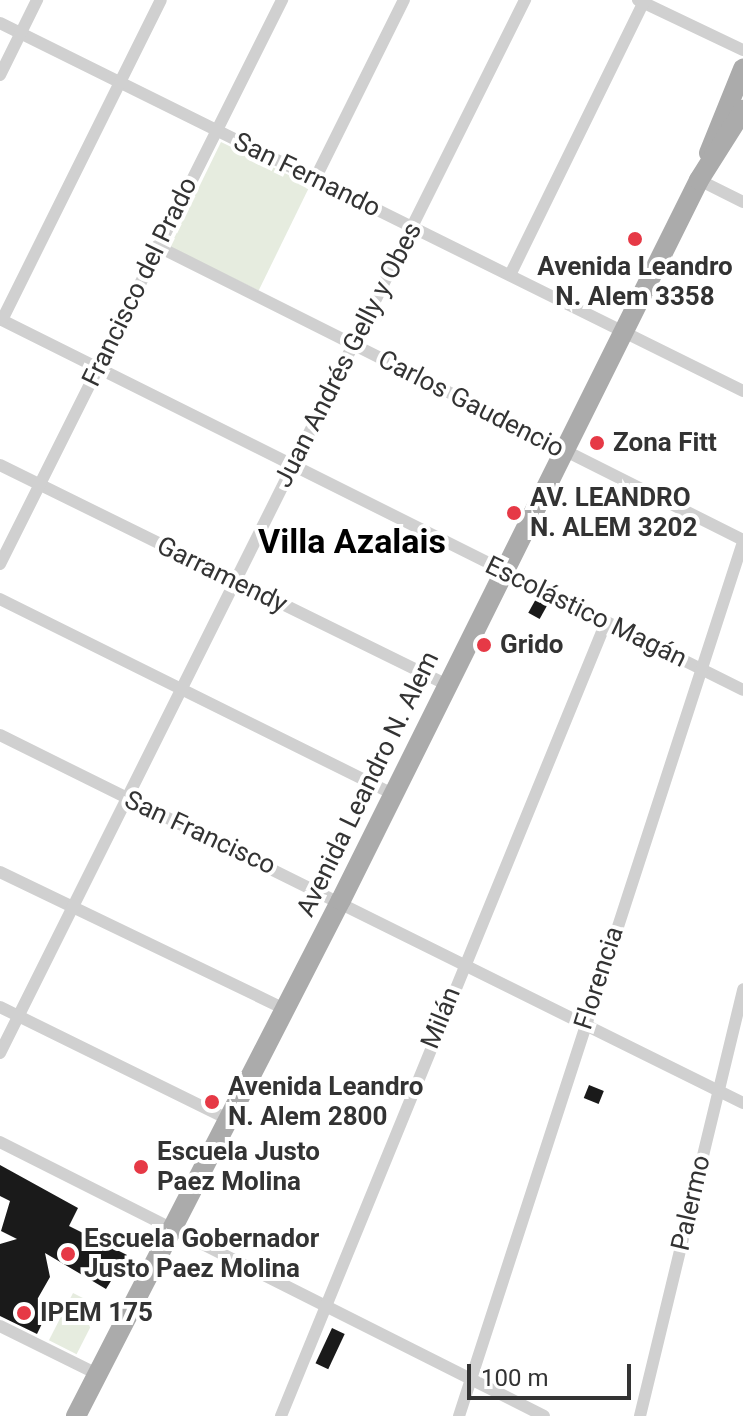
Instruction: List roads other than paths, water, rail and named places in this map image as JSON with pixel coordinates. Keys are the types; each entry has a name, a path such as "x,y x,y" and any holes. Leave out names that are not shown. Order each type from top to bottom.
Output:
{"main road":[{"name":"Avenida Leandro N. Alem","path":"76,1416 341,900 445,684 701,176 743,69"},
{"name":"Avenida Leandro N. Alem","path":"701,176 743,110"}],"street":[{"path":"0,75 37,0"},
{"path":"1,320 161,0"},
{"name":"Francisco del Prado","path":"0,564 282,0"},
{"path":"315,179 404,0"},
{"name":"Juan Andrés Gelly y Obes","path":"0,1053 525,0"},
{"path":"510,275 642,1 743,50"},
{"name":"San Fernando","path":"0,23 743,391"},
{"path":"701,176 743,202"},
{"name":"Carlos Gaudencio","path":"157,246 743,541"},
{"name":"Escolástico Magán","path":"1,320 292,468 743,690"},
{"name":"Garramendy","path":"0,465 445,684"},
{"name":"Florencia","path":"459,1416 743,541"},
{"path":"0,599 392,794"},
{"name":"Milán","path":"281,1416 464,962 606,622"},
{"name":"San Francisco","path":"0,735 341,900 743,1103"},
{"path":"0,872 285,1009"},
{"name":"Palermo","path":"640,1416 743,989"},
{"path":"0,1007 228,1119"},
{"path":"0,1142 544,1416"},
{"path":"0,1326 97,1374"}],"place":[{"name":"Avenida Leandro N. Alem 3358","path":"635,239"},
{"name":"Zona Fitt","path":"597,443"},
{"name":"AV. LEANDRO N. ALEM 3202","path":"514,513"},
{"name":"Grido","path":"484,645"},
{"name":"Avenida Leandro N. Alem 2800","path":"212,1102"},
{"name":"Escuela Justo Paez Molina","path":"141,1167"},
{"name":"Escuela Gobernador Justo Paez Molina","path":"68,1254"},
{"name":"IPEM 175","path":"24,1313"}],"district":[{"name":"Villa Azalais","path":"352,542"}]}
